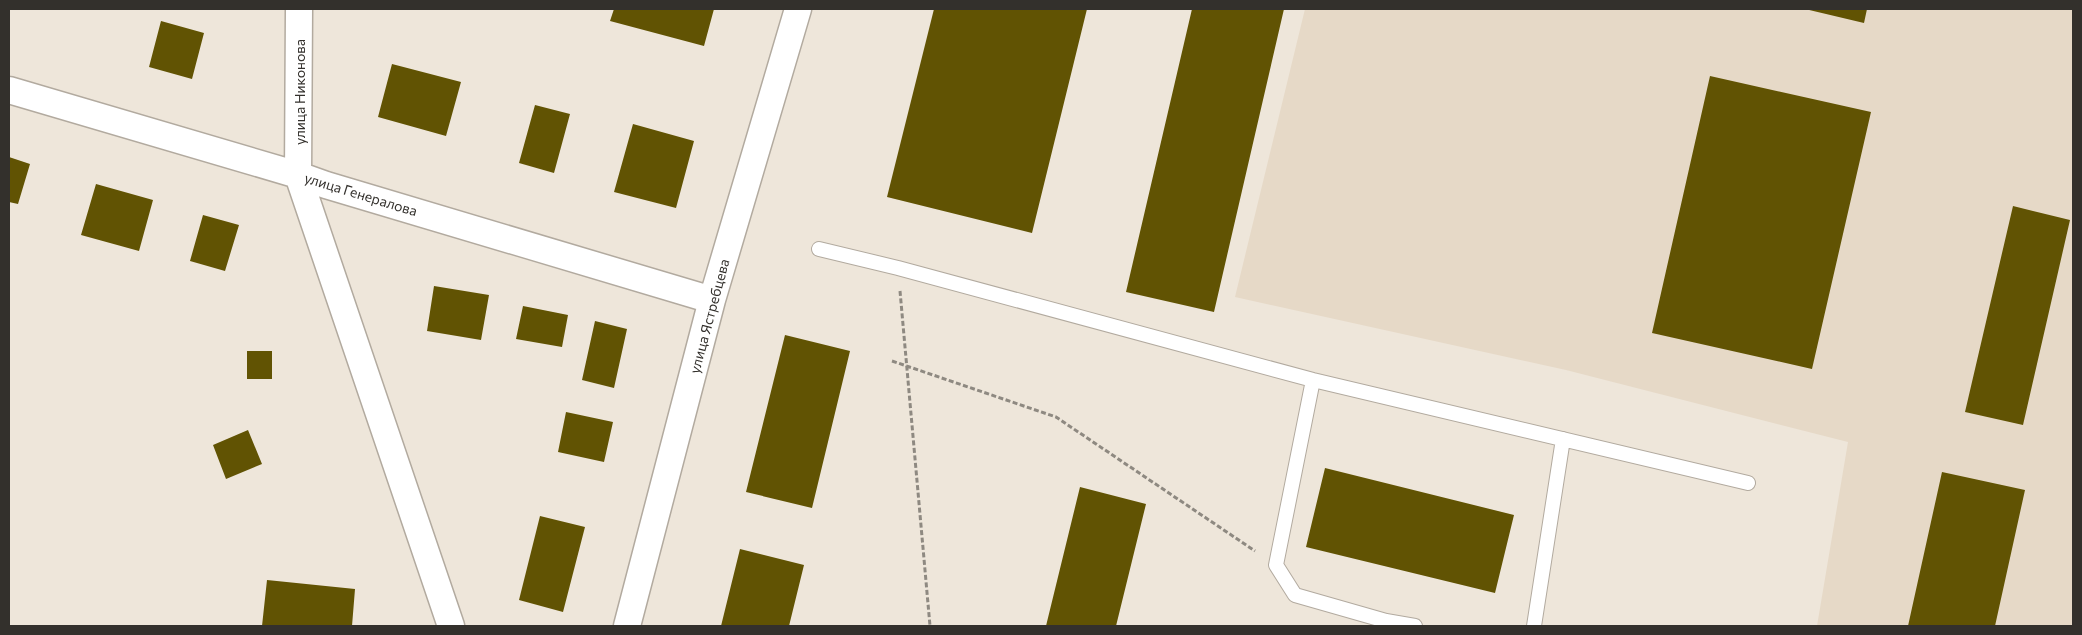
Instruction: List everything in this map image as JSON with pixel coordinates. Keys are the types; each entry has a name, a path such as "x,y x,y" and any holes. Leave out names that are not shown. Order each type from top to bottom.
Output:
{"street":[{"name":"улица Никонова","path":"299,9 298,175 451,626"},
{"name":"улица Ястребцева","path":"627,626 712,300 798,9"},
{"name":"улица Генералова","path":"9,90 712,300"}],"lane":[{"path":"819,250 898,268 1313,380 1748,483"},
{"path":"1313,380 1276,565 1295,595 1385,624 1415,626"},
{"path":"1534,626 1563,439"}],"path":[{"path":"898,268 930,626"},
{"path":"892,361 1056,417 1276,565"}],"shaded area":[{"path":"1305,9 2073,9 2073,626 1817,626 1848,442 1566,370 1235,297"}],"building":[{"path":"614,9 714,9 704,46 610,21"},
{"path":"934,9 1087,9 1032,233 887,197"},
{"path":"1192,9 1284,9 1214,312 1126,292"},
{"path":"1805,9 1867,9 1864,23"},
{"path":"161,21 204,33 192,79 149,67"},
{"path":"392,64 461,82 446,136 378,117"},
{"path":"1710,76 1871,112 1812,369 1652,333"},
{"path":"535,105 570,114 554,173 519,163"},
{"path":"633,124 694,141 676,208 614,192"},
{"path":"9,157 30,164 18,204 9,202"},
{"path":"96,184 153,200 139,251 81,235"},
{"path":"2013,206 2070,220 2023,425 1965,412"},
{"path":"203,215 239,225 225,271 190,261"},
{"path":"434,286 489,295 481,340 427,331"},
{"path":"523,306 568,315 562,347 516,339"},
{"path":"595,321 627,329 614,388 582,380"},
{"path":"785,335 850,351 812,508 746,492"},
{"path":"247,351 272,351 272,379 247,379"},
{"path":"566,412 613,422 604,462 558,452"},
{"path":"248,430 262,464 226,479 213,445"},
{"path":"1325,468 1514,515 1495,593 1306,547"},
{"path":"1942,472 2025,490 1995,626 1908,626"},
{"path":"1080,487 1146,504 1116,626 1046,626"},
{"path":"540,516 585,527 563,612 519,600"},
{"path":"740,549 804,565 789,626 721,626"},
{"path":"267,580 355,589 352,626 262,626"}]}
